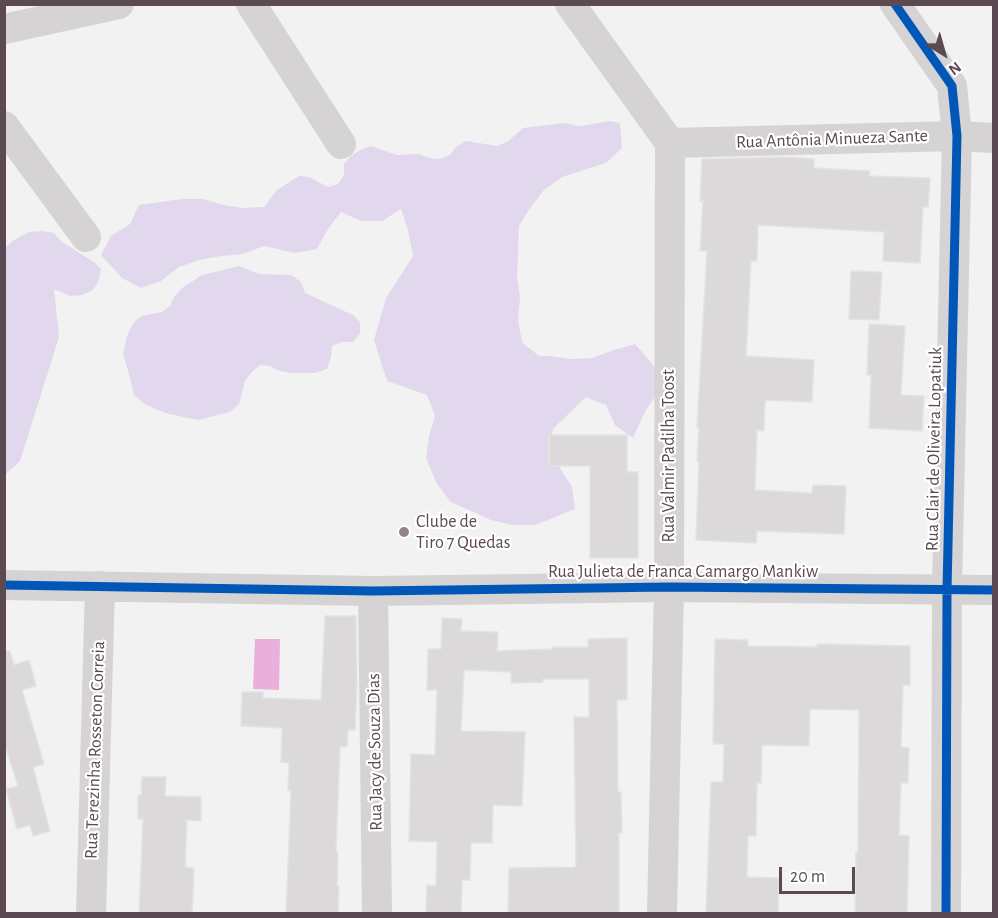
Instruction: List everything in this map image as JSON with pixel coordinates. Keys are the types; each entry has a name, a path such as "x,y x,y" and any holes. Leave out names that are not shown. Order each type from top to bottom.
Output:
{"street":[{"path":"4,29 119,4"},
{"path":"250,4 341,144"},
{"path":"570,4 670,143"},
{"name":"Rua Clair de Oliveira Lopatiuk","path":"895,4 952,86 957,136 947,590 946,914"},
{"path":"4,126 86,237"},
{"name":"Rua Antônia Minueza Sante","path":"670,143 957,136 993,138"},
{"name":"Rua Valmir Padilha Toost","path":"662,914 669,587 670,143"},
{"name":"Rua Julieta de Franca Camargo Mankiw","path":"4,585 373,591 669,587 993,590"},
{"name":"Rua Terezinha Rosseton Correia","path":"91,914 100,586"},
{"name":"Rua Jacy de Souza Dias","path":"373,591 377,914"}],"shaded area":[{"path":"609,121 620,123 622,148 606,163 562,177 544,190 519,226 518,320 522,342 539,356 570,359 592,358 635,344 656,370 657,393 633,438 615,425 606,405 586,397 553,429 549,451 572,487 575,509 535,525 512,525 491,520 451,502 437,484 426,458 435,416 427,395 387,381 374,340 386,298 413,256 401,209 382,221 361,221 341,212 317,249 295,253 264,246 243,254 199,260 179,267 161,281 141,288 122,278 101,255 111,236 130,224 139,205 182,199 203,199 243,208 264,207 277,190 299,176 309,177 328,187 338,184 344,175 344,164 360,150 371,146 397,155 419,154 440,159 450,155 456,147 466,141 497,146 507,142 523,128 566,123 577,126"},
{"path":"29,232 54,233 62,242 101,269 99,280 93,290 82,295 70,296 54,289 59,337 20,461 5,475 5,248"},
{"path":"239,266 259,274 291,275 301,282 305,293 353,315 360,322 360,333 353,342 341,342 332,346 327,369 315,373 291,373 260,365 245,381 239,404 230,412 198,420 165,413 143,403 134,395 123,354 128,333 134,322 142,316 162,312 170,306 182,288 202,275"},
{"path":"255,639 280,639 279,690 253,689"}],"building":[{"path":"790,157 814,159 814,168 870,171 869,176 930,178 928,207 923,207 920,263 883,261 884,232 758,225 757,261 751,261 746,356 814,360 812,402 765,400 764,431 757,430 755,490 812,493 813,485 846,486 844,534 757,531 756,543 696,540 699,461 697,461 699,428 697,428 707,251 700,251 703,201 700,202 702,159"},
{"path":"851,271 882,272 879,320 849,319"},
{"path":"869,324 905,326 901,395 924,396 922,431 869,428 871,375 867,375"},
{"path":"549,435 627,435 627,472 638,472 638,558 590,558 590,466 549,466"},
{"path":"325,616 356,616 355,730 348,730 347,747 340,747 336,852 338,852 338,914 286,914 291,791 288,791 289,763 281,762 282,728 241,726 242,692 263,692 263,698 321,700"},
{"path":"442,618 462,619 461,631 498,632 497,651 588,647 588,639 627,638 627,700 617,700 618,792 621,792 622,833 619,833 619,914 508,914 509,868 576,867 574,717 589,717 589,679 543,679 543,682 511,683 511,672 464,670 461,731 525,732 522,806 493,805 492,843 471,843 470,880 462,880 461,914 426,914 427,885 436,886 437,842 409,841 411,754 435,755 437,690 427,690 428,649 441,649"},
{"path":"715,639 748,640 748,646 817,647 817,644 910,646 910,685 903,685 901,747 909,748 908,783 901,783 899,835 909,836 907,914 855,914 859,710 810,709 809,746 762,745 761,783 757,783 756,836 748,836 747,877 779,878 778,914 706,914 711,782 723,782 724,744 713,744"},
{"path":"4,651 10,651 14,665 29,660 36,686 22,690 44,764 33,767 50,831 33,836 30,825 17,829 6,789 18,786 4,742"},
{"path":"142,777 166,777 165,796 201,797 201,821 187,820 185,867 194,868 192,914 139,914 143,819 138,819 138,795 141,795"}],"cycle path":[{"path":"895,4 952,86 957,136 947,590 946,914"},
{"path":"4,585 373,591 669,587 994,590"}],"place":[{"name":"Clube de Tiro 7 Quedas","path":"404,532"}]}
